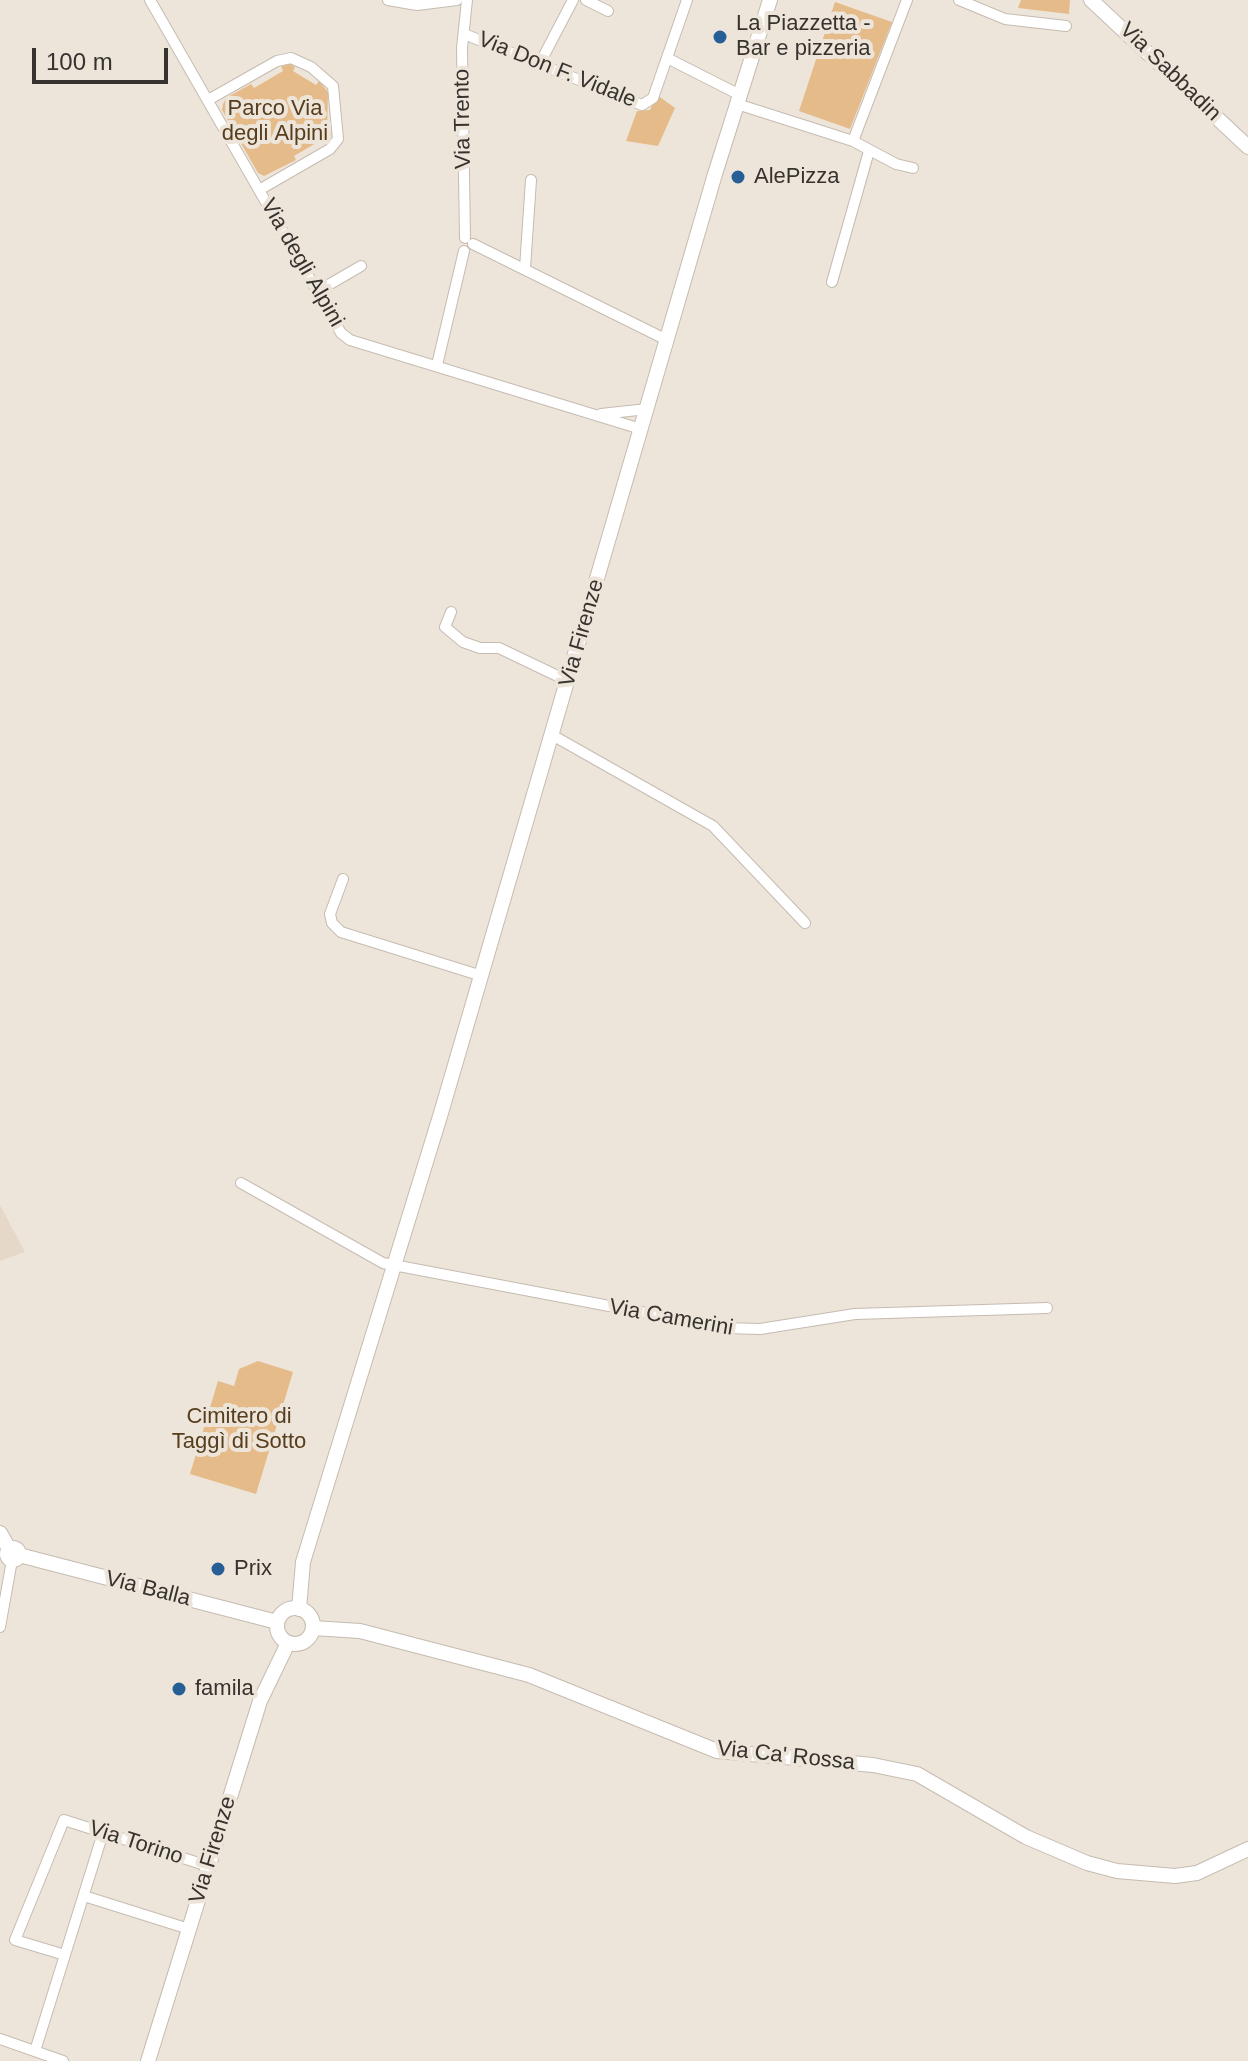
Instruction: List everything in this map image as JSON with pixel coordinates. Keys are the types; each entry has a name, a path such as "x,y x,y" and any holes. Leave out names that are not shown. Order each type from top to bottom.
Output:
{"main road":[{"name":"Via Firenze","path":"299,1609 303,1562 482,976 667,340 770,0"},
{"name":"Via Sabbadin","path":"1091,0 1248,147"},
{"path":"0,1533 14,1555"},
{"name":"Via Balla","path":"14,1555 277,1622"},
{"path":"299,1609 308,1614 313,1628 304,1642 288,1643 279,1634 277,1622 288,1610 299,1609"},
{"name":"Via Ca' Rossa","path":"313,1628 360,1631 529,1675 717,1751 901,1769 933,1781 1039,1844 1117,1871 1175,1876 1197,1873 1248,1849"},
{"name":"Via Firenze","path":"148,2061 260,1701 288,1643"}],"street":[{"name":"Via degli Alpini","path":"150,0 341,333 350,340 601,414 641,429"},
{"path":"388,0 417,5 457,0"},
{"name":"Via Trento","path":"437,365 467,245 464,34 467,0"},
{"path":"540,63 573,0"},
{"path":"586,0 608,11"},
{"name":"Via Don F. Vidale","path":"464,34 642,105 653,98 687,0"},
{"path":"853,141 907,0"},
{"path":"959,0 1005,19 1066,26"},
{"path":"208,100 277,61 291,58 311,67 333,86 338,139 330,149 259,190"},
{"path":"667,58 738,100 853,141 869,151 913,168"},
{"path":"832,282 869,151"},
{"path":"525,268 531,180"},
{"path":"467,245 525,268 667,340"},
{"path":"318,291 361,266"},
{"name":"Via degli Alpini","path":"601,414 647,409"},
{"path":"451,612 445,627 463,642 480,648 499,648 568,681"},
{"path":"552,735 713,826 805,923"},
{"path":"343,879 330,914 332,923 341,932 482,976"},
{"path":"241,1183 376,1260 394,1265"},
{"name":"Via Camerini","path":"394,1265 744,1330 855,1314 1047,1308"},
{"path":"0,1627 14,1555"},
{"name":"Via Torino","path":"65,1955 15,1940 64,1820 208,1866"},
{"path":"35,2051 103,1833"},
{"path":"84,1896 189,1929"},
{"path":"0,2039 63,2061"}],"shaded area":[{"path":"0,1205 25,1252 0,1261"}],"green space":[{"path":"1021,0 1070,0 1069,14 1018,8"},
{"path":"835,2 892,22 850,129 799,111"},
{"name":"Parco Via degli Alpini","path":"289,63 295,67 293,71 316,85 319,81 328,92 327,130 332,134 325,143 323,139 294,156 296,160 264,176 258,173 222,110 223,104 226,98 251,84 254,88 283,71 281,66"},
{"path":"657,95 675,108 658,146 626,141 637,111 650,110"},
{"name":"Cimitero di Taggì di Sotto","path":"258,1361 293,1372 256,1494 190,1474 218,1381 234,1386 239,1369"}],"place":[{"name":"La Piazzetta - Bar e pizzeria","path":"720,37"},
{"name":"AlePizza","path":"738,177"},
{"name":"Prix","path":"218,1569"},
{"name":"famila","path":"179,1689"}]}
